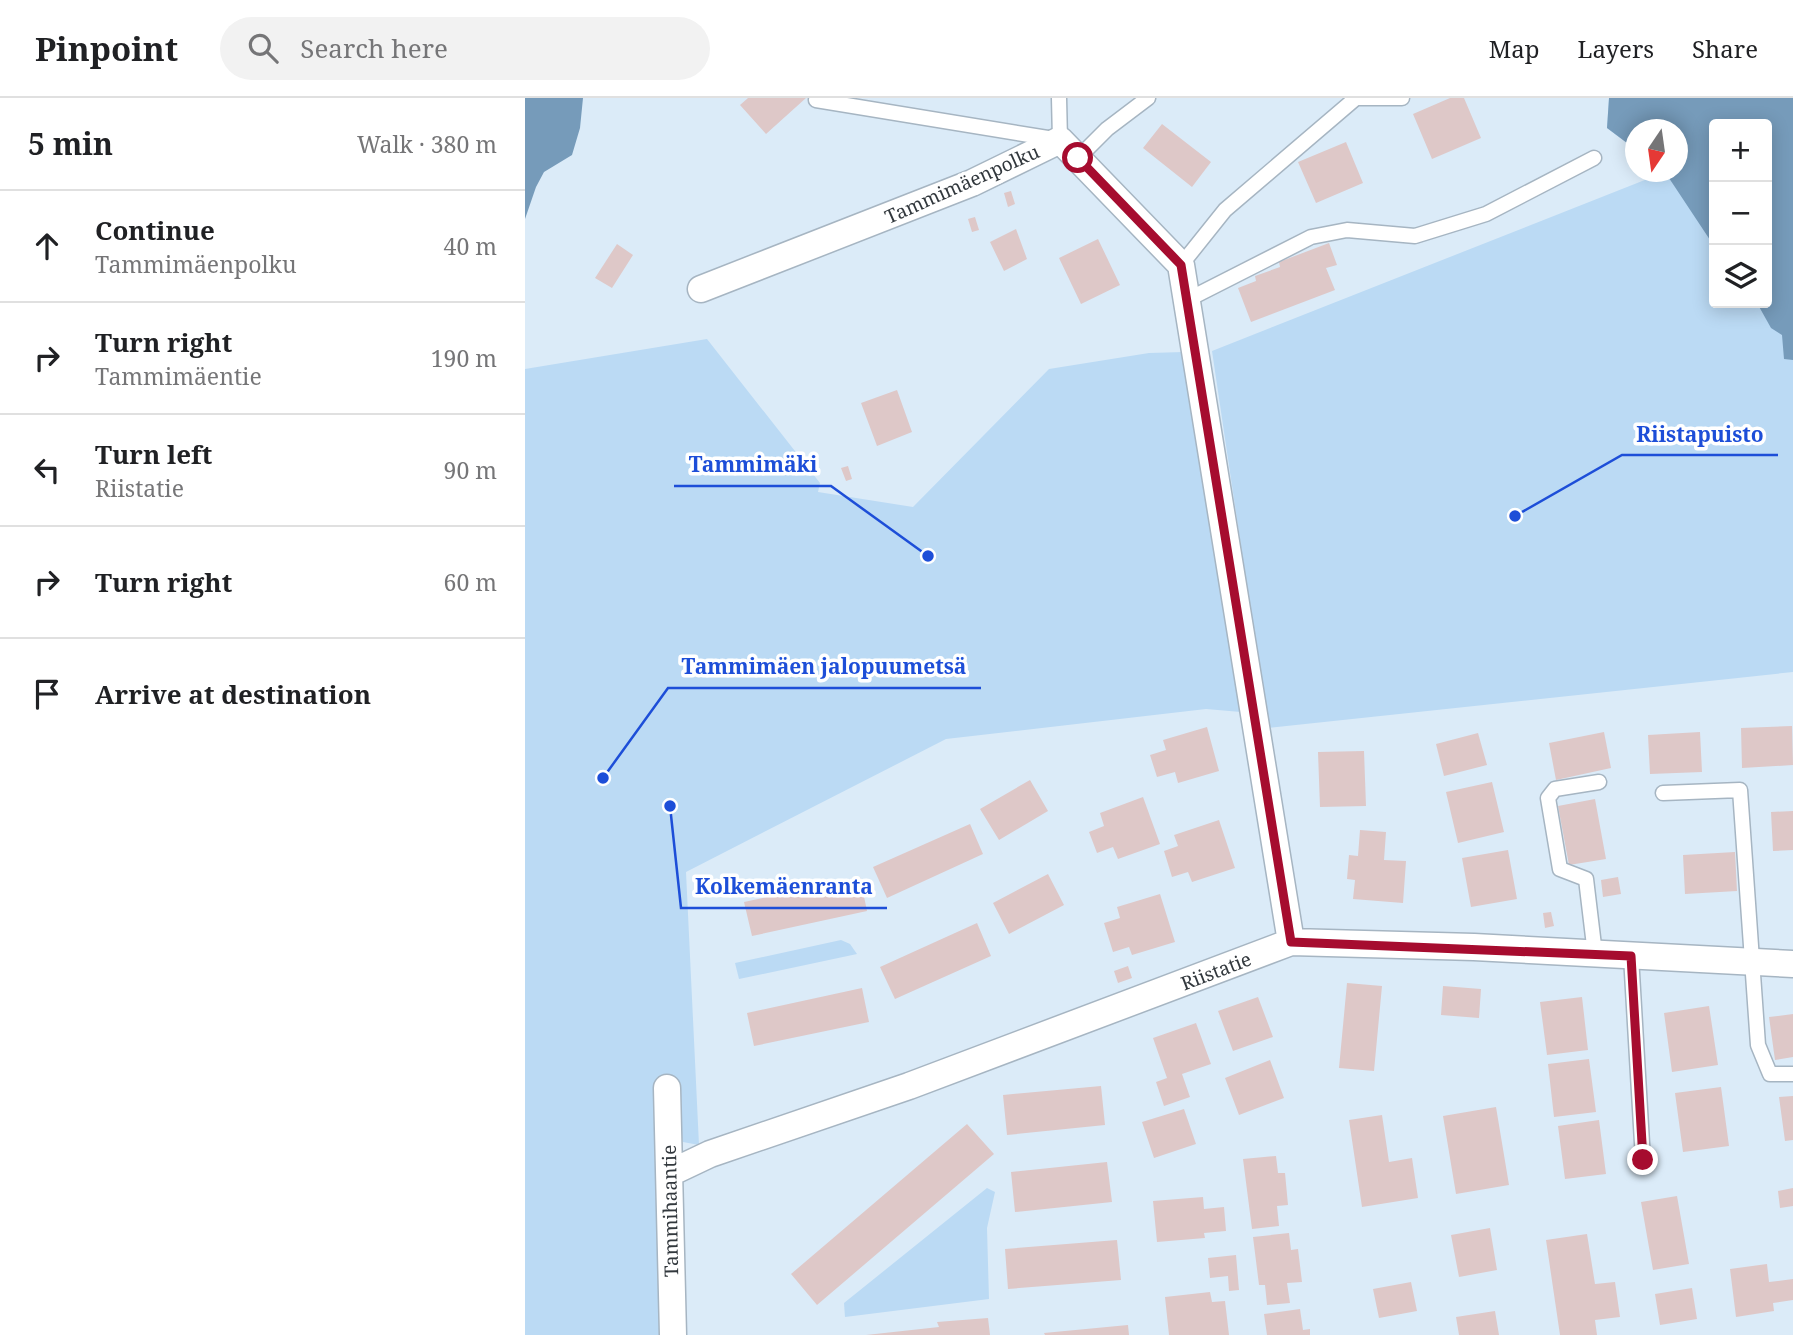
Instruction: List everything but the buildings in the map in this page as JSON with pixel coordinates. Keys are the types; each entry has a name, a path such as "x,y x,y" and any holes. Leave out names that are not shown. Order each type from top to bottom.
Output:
{"street":[{"path":"1069,149 1181,265 1291,942"},
{"name":"Tammimäenpolku","path":"701,289 972,183 1069,149"},
{"name":"Riistatie","path":"670,1172 710,1154 909,1086 1291,942 1793,964"},
{"name":"Tammihaantie","path":"667,1088 673,1335"}],"lane":[{"path":"1059,98 1069,149"},
{"path":"816,100 1069,149 1107,129 1148,98"},
{"path":"1181,265 1225,210 1358,98 1402,98"},
{"path":"1187,300 1311,237 1347,230 1415,236 1486,214 1594,158"},
{"path":"1595,954 1587,879 1560,869 1548,798 1555,789 1599,782"},
{"path":"1663,793 1740,790 1758,1045 1770,1074 1793,1074"},
{"path":"1631,956 1643,1160"}],"shaded area":[{"path":"525,98 583,98 580,128 572,155 544,172 525,219"},
{"path":"1609,98 1793,98 1793,672 1268,728 1212,351 1640,182 1688,182 1688,119 1625,119 1625,142 1607,128"},
{"path":"1609,98 1793,98 1793,360 1784,359 1782,335 1771,328 1760,308 1772,308 1772,119 1709,119 1709,238 1672,182 1688,182 1688,119 1625,119 1625,142 1607,128"},
{"path":"707,339 820,483 818,492 913,507 1049,369 1149,353 1184,352 1241,712 1206,709 946,739 686,872 699,1145 683,1142 679,1125 662,1335 525,1335 525,369"},
{"path":"841,940 850,944 857,954 739,979 735,963"},
{"path":"987,1188 995,1192 987,1228 989,1299 845,1317 844,1303"}],"place":[{"name":"Riistapuisto","path":"1515,516"},
{"name":"Tammimäki","path":"928,556"},
{"name":"Tammimäen jalopuumetsä","path":"603,778"},
{"name":"Kolkemäenranta","path":"670,806"}],"route":[{"path":"1078,158 1181,265 1291,942 1474,947 1631,956 1643,1160"}]}
